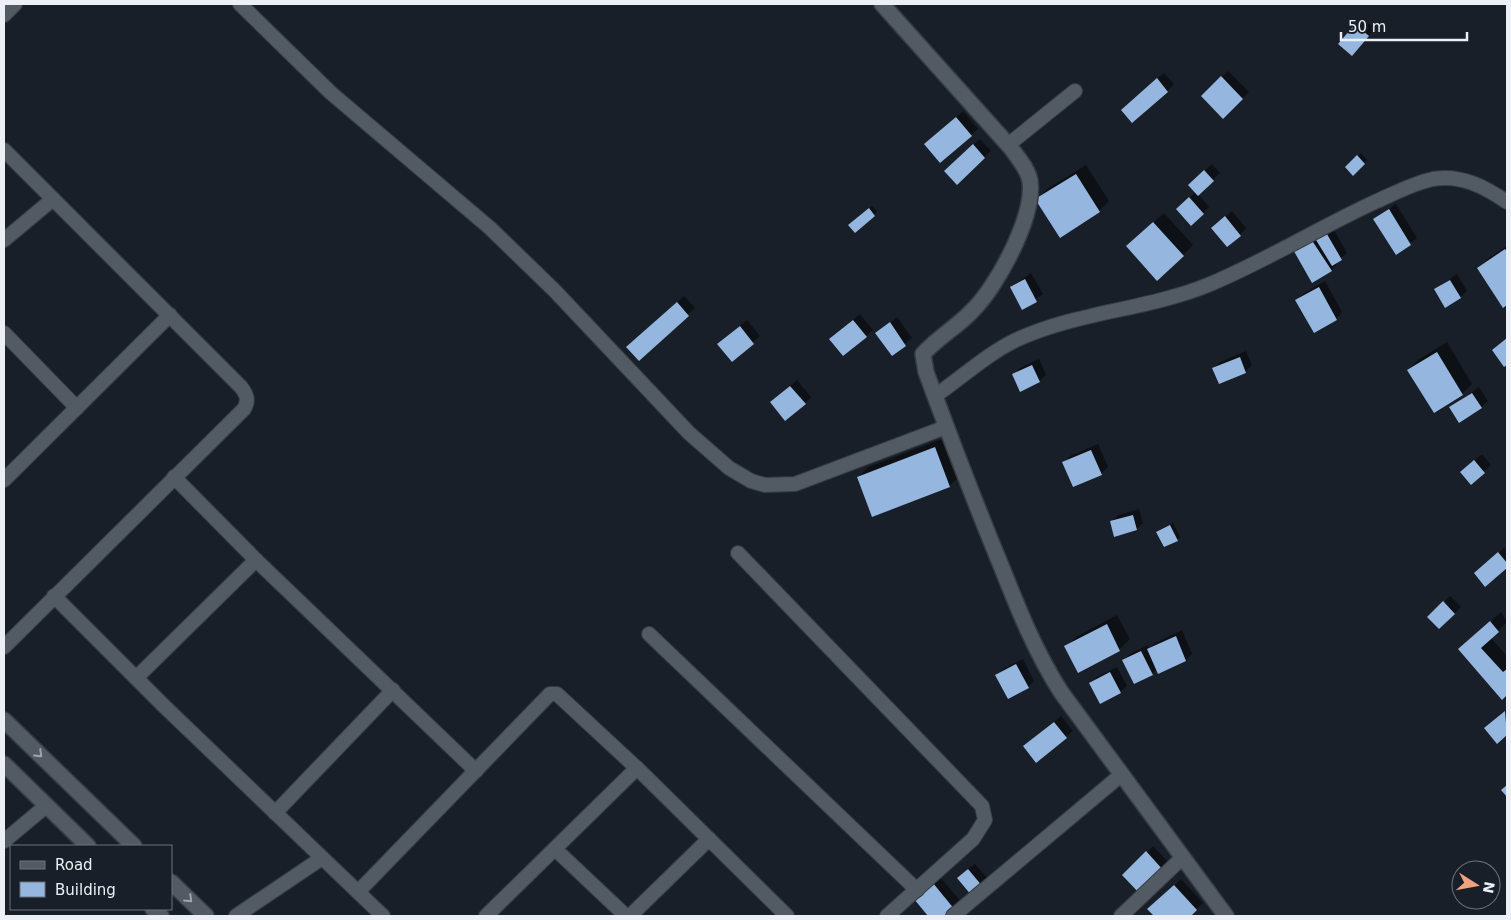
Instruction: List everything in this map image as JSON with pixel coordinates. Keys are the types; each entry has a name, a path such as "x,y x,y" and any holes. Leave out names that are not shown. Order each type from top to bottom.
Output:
{"street":[{"path":"4,15 15,4"},
{"path":"240,4 331,92 490,228 556,290 689,433 729,468 751,481 765,485 796,484 946,427"},
{"path":"882,4 1008,145 1028,174 1030,198 1018,235 988,293 971,312 923,354 923,362 973,500 1037,652 1061,692 1226,916"},
{"path":"1008,145 1075,91"},
{"path":"4,150 241,387 246,394 248,403 244,410 174,477 4,647"},
{"path":"935,396 999,351 1022,338 1042,330 1207,286 1357,210 1432,180 1459,179 1472,182 1488,189 1507,202"},
{"path":"4,240 53,200"},
{"path":"4,480 170,315"},
{"path":"4,333 77,408"},
{"path":"174,477 256,560 476,771"},
{"path":"738,553 982,806 985,820 973,839 887,916"},
{"path":"136,678 256,560"},
{"path":"54,596 136,678 383,916"},
{"path":"649,634 917,890"},
{"path":"275,813 392,690"},
{"path":"358,892 550,694 557,694 637,768 787,916"},
{"path":"4,720 133,845"},
{"path":"4,764 87,845"},
{"path":"486,916 637,768"},
{"path":"953,916 1121,774"},
{"path":"4,841 46,806"},
{"path":"630,916 709,839"},
{"path":"555,849 626,916"},
{"path":"236,916 322,858"},
{"path":"1121,916 1182,858"},
{"path":"172,883 206,916"}],"building":[{"path":"1355,24 1369,36 1352,56 1338,44"},
{"path":"1221,76 1243,99 1223,119 1201,96"},
{"path":"1157,78 1168,92 1132,123 1121,110"},
{"path":"956,117 972,136 940,163 924,144"},
{"path":"973,144 985,158 957,185 944,171"},
{"path":"1357,155 1365,164 1353,176 1345,167"},
{"path":"1204,170 1214,181 1198,196 1188,185"},
{"path":"1076,174 1100,212 1060,238 1035,199"},
{"path":"1189,197 1204,214 1191,226 1176,209"},
{"path":"869,208 875,216 855,233 848,225"},
{"path":"1389,209 1411,245 1396,255 1373,219"},
{"path":"1225,216 1241,236 1227,247 1211,228"},
{"path":"1153,222 1184,256 1157,281 1126,246"},
{"path":"1324,229 1342,260 1332,266 1313,235"},
{"path":"1311,239 1332,271 1312,283 1291,246"},
{"path":"1505,249 1507,252 1507,305 1503,308 1477,268"},
{"path":"1025,279 1037,302 1022,310 1010,287"},
{"path":"1450,280 1461,298 1445,308 1434,289"},
{"path":"1319,287 1337,320 1314,333 1295,300"},
{"path":"677,302 689,316 639,361 626,347"},
{"path":"853,320 867,337 843,356 829,339"},
{"path":"890,322 906,346 892,356 875,333"},
{"path":"740,326 754,344 732,362 717,344"},
{"path":"1507,338 1507,365 1504,367 1492,350"},
{"path":"1437,352 1463,395 1434,413 1407,370"},
{"path":"1240,357 1246,373 1219,384 1212,368"},
{"path":"1032,365 1040,382 1020,392 1012,374"},
{"path":"790,386 806,404 785,421 770,402"},
{"path":"1472,393 1482,408 1459,423 1449,407"},
{"path":"935,447 950,487 872,517 857,477"},
{"path":"1091,450 1102,475 1073,487 1062,462"},
{"path":"1474,460 1485,473 1471,485 1460,472"},
{"path":"1133,515 1137,530 1114,537 1110,521"},
{"path":"1170,525 1178,541 1164,547 1156,532"},
{"path":"1498,552 1507,563 1507,568 1485,587 1474,573"},
{"path":"1443,601 1455,614 1439,629 1427,617"},
{"path":"1490,621 1499,632 1481,648 1503,672 1507,669 1507,695 1502,700 1458,649"},
{"path":"1107,624 1120,651 1078,673 1064,646"},
{"path":"1176,636 1186,661 1158,674 1147,649"},
{"path":"1141,651 1153,675 1134,684 1122,660"},
{"path":"1016,664 1029,688 1008,699 995,675"},
{"path":"1110,672 1121,693 1100,704 1089,683"},
{"path":"1505,711 1507,735 1497,744 1484,728"},
{"path":"1054,722 1067,738 1036,763 1023,746"},
{"path":"1507,785 1507,797 1501,790"},
{"path":"1146,851 1164,871 1140,894 1122,875"},
{"path":"968,869 983,887 972,896 957,878"},
{"path":"933,883 955,910 948,916 928,916 914,899"},
{"path":"1174,885 1197,910 1191,916 1154,916 1147,909"}]}
